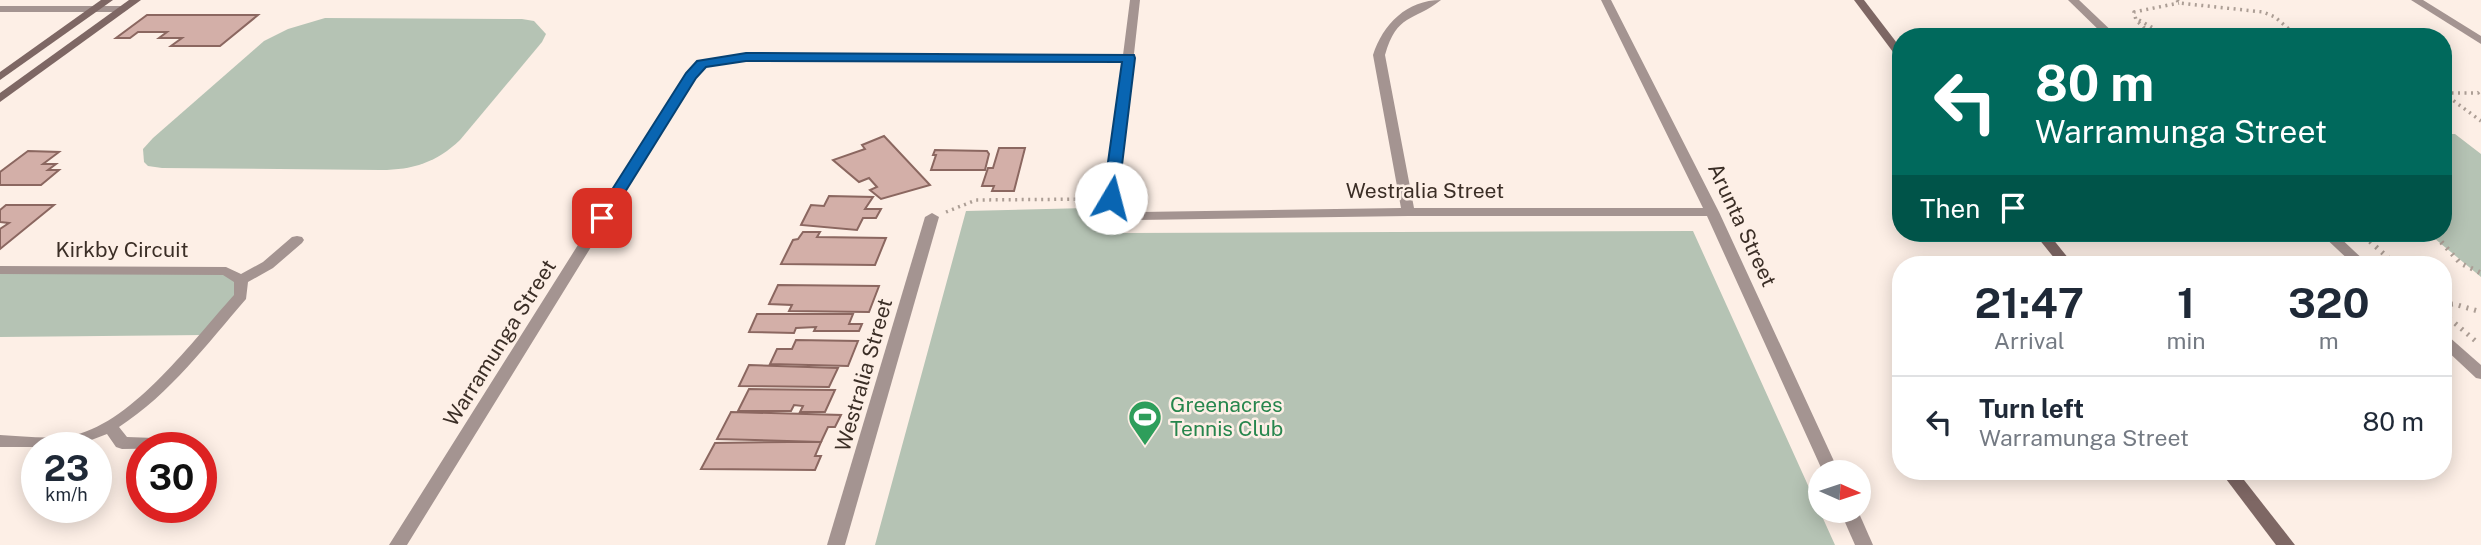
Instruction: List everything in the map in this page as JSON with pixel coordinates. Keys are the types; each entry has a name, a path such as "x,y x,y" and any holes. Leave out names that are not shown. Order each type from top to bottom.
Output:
{"main road":[{"path":"0,77 108,0"},
{"path":"0,98 135,0"},
{"path":"1859,0 1892,43"},
{"path":"2048,242 2060,256"},
{"path":"2235,480 2286,545"}],"street":[{"path":"1111,198 1135,0"},
{"path":"1408,212 1379,55 1384,33 1403,16 1436,0"},
{"name":"Arunta Street","path":"1606,0 1712,212 1826,460"},
{"path":"2073,0 2103,28"},
{"path":"2416,0 2481,41"},
{"path":"0,9 123,9"},
{"name":"Warramunga Street","path":"398,545 691,75 702,64 746,57 1129,58"},
{"name":"Westralia Street","path":"1111,198 1138,216 1408,212 1712,212"},
{"name":"Westralia Street","path":"836,545 932,217"},
{"path":"0,441 78,440 111,427 139,407 241,296 242,280 268,265 297,240"},
{"path":"2337,242 2352,256"},
{"name":"Kirkby Circuit","path":"0,270 226,271 242,280"},
{"path":"2452,347 2481,374"},
{"path":"111,427 122,443 126,443"},
{"path":"1854,523 1864,545"}],"path":[{"path":"2145,28 2134,12 2178,2 2263,12 2287,28"},
{"path":"2135,17 2154,28"},
{"path":"2452,93 2478,93 2481,90"},
{"path":"2453,100 2481,121"},
{"path":"932,217 976,200 1111,198"},
{"path":"2370,242 2386,256"},
{"path":"2441,242 2460,263 2481,273"},
{"path":"2452,304 2481,312"},
{"path":"2452,321 2481,346"}],"green space":[{"path":"325,18 522,19 534,21 546,34 460,140 442,154 424,163 381,170 162,168 148,166 144,162 143,149 153,138 264,41 288,29"},
{"path":"2452,134 2481,154 2481,277 2439,242 2452,242"},
{"path":"1087,208 1121,233 1693,231 1808,485 1808,523 1825,523 1835,545 875,545 966,211"},
{"path":"0,270 226,271 241,280 241,296 205,335 0,337"}],"building":[{"path":"147,15 258,15 220,46 171,46 182,38 159,38 167,32 138,32 130,38 116,38"},
{"path":"884,136 930,185 881,199 870,190 877,187 869,178 859,182 833,160 865,149 862,145"},
{"path":"999,148 1025,148 1014,191 992,191 994,186 982,186 988,168 993,168"},
{"path":"935,150 987,151 989,154 985,170 931,170"},
{"path":"28,151 59,152 43,164 56,164 48,170 59,170 41,185 0,185 0,172"},
{"path":"829,196 873,197 865,209 881,209 876,218 863,218 857,230 801,225 811,205 824,206"},
{"path":"6,205 54,205 0,249 0,229 9,223 0,222 0,210"},
{"path":"803,232 820,232 817,237 886,238 875,265 781,264 793,240 798,239"},
{"path":"778,285 879,286 869,312 789,311 792,305 769,304"},
{"path":"757,314 853,314 849,324 862,324 859,331 814,331 816,327 796,328 794,333 749,332"},
{"path":"796,340 858,341 848,366 770,364 777,349 792,349"},
{"path":"749,365 838,368 829,387 739,386"},
{"path":"749,389 835,390 825,412 800,412 803,406 794,405 791,411 738,411"},
{"path":"731,412 841,415 835,427 828,427 821,442 717,439"},
{"path":"821,442 815,456 821,456 815,470 701,469 715,443"}],"place":[{"name":"Greenacres Tennis Club","path":"1145,447"}],"route":[{"path":"602,218 691,75 702,64 746,57 1129,58 1111,198"}]}
